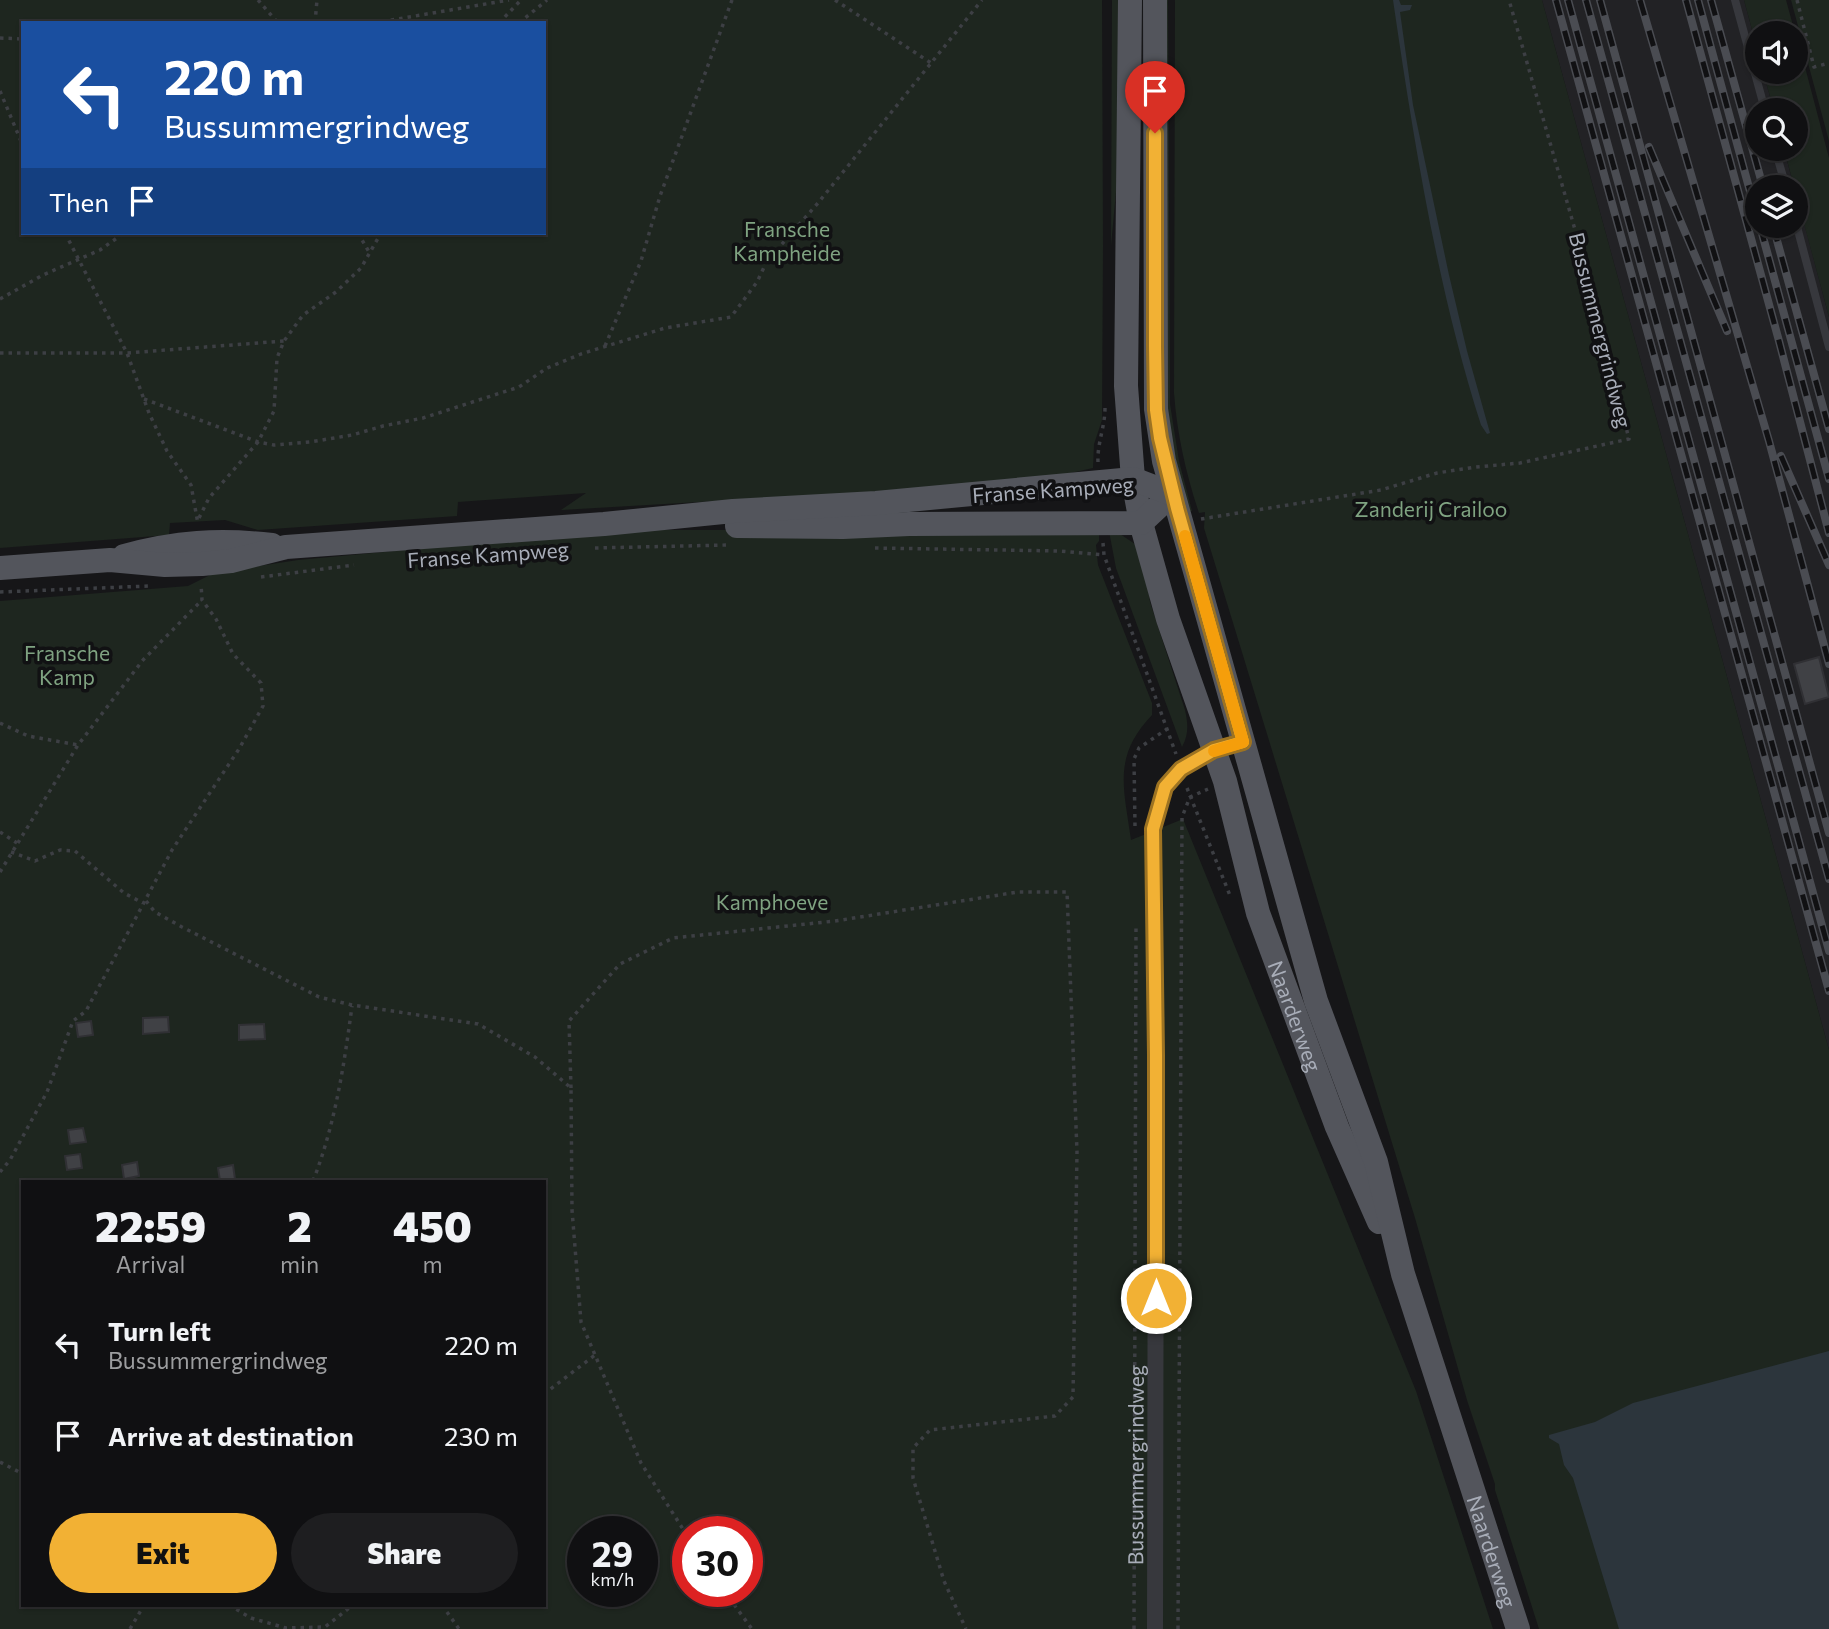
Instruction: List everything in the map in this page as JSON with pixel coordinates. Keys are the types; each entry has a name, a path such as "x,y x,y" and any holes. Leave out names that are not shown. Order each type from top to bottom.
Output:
{"main road":[{"path":"1130,0 1126,386 1133,479 1141,523 1168,619 1214,750"},
{"path":"1156,0 1156,410 1172,494 1243,742"},
{"name":"Franse Kampweg","path":"0,568 110,560 165,565 202,564 231,561 286,547 604,524 733,511 876,503 1133,479 1172,494 1141,523 909,524 843,527 604,524"},
{"name":"Naarderweg","path":"1243,742 1316,1001 1376,1162 1402,1274 1518,1629"},
{"name":"Naarderweg","path":"1214,750 1225,781 1263,925 1337,1127 1402,1274"}],"street":[{"name":"Bussummergrindweg","path":"1155,1629 1156,1055 1153,829 1165,787 1181,769 1214,750 1243,742"}],"lane":[{"path":"1735,0 1762,98"},
{"path":"1800,238 1829,346"}],"path":[{"path":"258,0 276,21"},
{"path":"315,21 317,0"},
{"path":"386,21 509,0"},
{"path":"501,21 521,0"},
{"path":"521,21 547,0"},
{"path":"605,346 641,261 660,196 732,0"},
{"path":"835,0 931,63"},
{"path":"144,399 258,442 274,445 310,442 423,418 519,387 547,368 605,346 665,328 732,317 757,282 766,261 818,203 982,0"},
{"name":"Bussummergrindweg","path":"1181,522 1381,490 1437,474 1520,463 1629,439 1617,401 1584,261 1509,0"},
{"path":"1797,0 1814,67 1829,63"},
{"path":"0,38 21,39"},
{"path":"0,91 21,141"},
{"path":"66,235 127,353 167,451 191,485 198,520 209,498 258,442 274,411 277,358 284,341 303,315 336,292 361,268 380,235"},
{"path":"0,299 43,275 100,250 121,235"},
{"path":"359,235 369,254"},
{"path":"0,353 127,353 284,341"},
{"name":"Franse Kampweg","path":"583,548 729,545"},
{"path":"873,548 1060,551 1104,555 1167,729 1139,748 1134,759 1135,835"},
{"path":"256,577 365,564"},
{"path":"0,1172 10,1160 47,1092 73,1021 86,1011 172,850 239,749 263,706 261,683 233,654 216,620 202,600 201,584"},
{"path":"0,592 161,586"},
{"path":"0,872 79,745 143,660 202,600"},
{"path":"0,723 28,736 79,745"},
{"path":"1178,1629 1181,868 1182,817 1190,797"},
{"path":"0,832 17,844"},
{"path":"11,852 35,860 60,850 75,851 124,893 144,902 155,912 319,998 478,1024 535,1057 571,1088"},
{"path":"675,1516 641,1463 581,1322 572,1210 569,1021 620,964 673,938 835,921 1018,892 1067,892 1077,1152 1073,1397 1055,1416 930,1430 913,1448 913,1478 944,1581 966,1629"},
{"name":"Bussummergrindweg","path":"1134,1629 1136,925"},
{"path":"313,1180 326,1148 343,1068 352,1005"},
{"path":"546,1392 595,1355"},
{"path":"0,1462 21,1473"},
{"path":"130,1629 143,1607"},
{"path":"232,1607 251,1618 286,1628 325,1627 350,1607"},
{"path":"443,1607 459,1629"},
{"path":"735,1607 752,1629"}],"shaded area":[{"path":"1393,0 1399,0 1401,5 1412,5 1410,10 1400,12 1413,105 1449,275 1490,433 1487,434 1481,425 1465,373 1439,268 1418,161"},
{"path":"1542,0 1744,0 1750,21 1745,21 1745,84 1766,84 1771,98 1745,98 1745,161 1787,161 1791,175 1745,175 1745,238 1808,237 1829,317 1829,1050"},
{"path":"1829,1351 1829,1629 1619,1629 1573,1478 1564,1465 1559,1444 1549,1438 1549,1435 1595,1422 1633,1403"}],"green space":[{"name":"Fransche Kampheide","path":"0,0 1102,0 1102,420 1094,444 1093,468 1053,477 874,492 561,510 586,493 458,502 457,516 258,530 225,520 170,523 169,535 0,548"},
{"path":"1112,0 1121,0 1121,137 1111,246"},
{"path":"1165,0 1168,0 1170,404 1179,461 1192,511 1177,468 1167,413"},
{"name":"Zanderij Crailoo","path":"1175,0 1542,0 1829,1050 1829,1629 1539,1629 1467,1400 1415,1218 1204,528 1205,512 1199,513 1183,454 1174,393"},
{"path":"1744,0 1786,0 1792,21 1750,21"},
{"path":"1791,0 1829,0 1829,141 1808,63 1808,21 1797,21"},
{"path":"1808,78 1829,158 1829,317 1808,238 1808,175 1791,175 1787,161 1808,161 1808,98 1771,98 1766,84 1808,84"},
{"name":"Kamphoeve","path":"654,530 1099,530 1099,541 1096,545 1098,565 1152,703 1152,715 1139,730 1126,759 1124,789 1131,840 1183,819 1416,1391 1493,1629 0,1629 0,601 188,586 214,573 298,560 567,535"},
{"path":"1109,531 1120,534 1135,544 1147,582 1150,602 1185,710 1187,729 1182,747 1116,568"}],"building":[{"path":"1819,657 1829,697 1805,704 1794,664"},
{"path":"168,1017 169,1032 143,1034 143,1018"},
{"path":"91,1021 93,1035 78,1037 76,1023"},
{"path":"264,1024 265,1039 239,1040 239,1025"},
{"path":"83,1128 86,1142 70,1144 68,1130"},
{"path":"80,1154 82,1168 67,1170 65,1156"},
{"path":"137,1162 139,1176 124,1179 122,1165"},
{"path":"233,1165 235,1179 220,1180 218,1168"}],"railway":[{"path":"1556,0 1829,991"},
{"path":"1568,0 1829,951"},
{"path":"1586,0 1829,879"},
{"path":"1600,0 1829,833"},
{"path":"1640,0 1769,441 1829,664"},
{"path":"1686,0 1829,533"},
{"path":"1698,0 1746,175"},
{"path":"1711,0 1760,175"},
{"path":"1649,147 1727,331"},
{"path":"1763,238 1829,479"},
{"path":"1776,238 1829,429"},
{"path":"1781,456 1829,565"}],"slow traffic":[{"path":"1185,536 1243,742 1214,751"}],"route":[{"path":"1155,133 1156,410 1160,438 1164,461 1243,742 1214,750 1181,769 1165,787 1153,829 1156,1298"}],"park label":[{"name":"Fransche Kamp","path":"67,664"}]}
